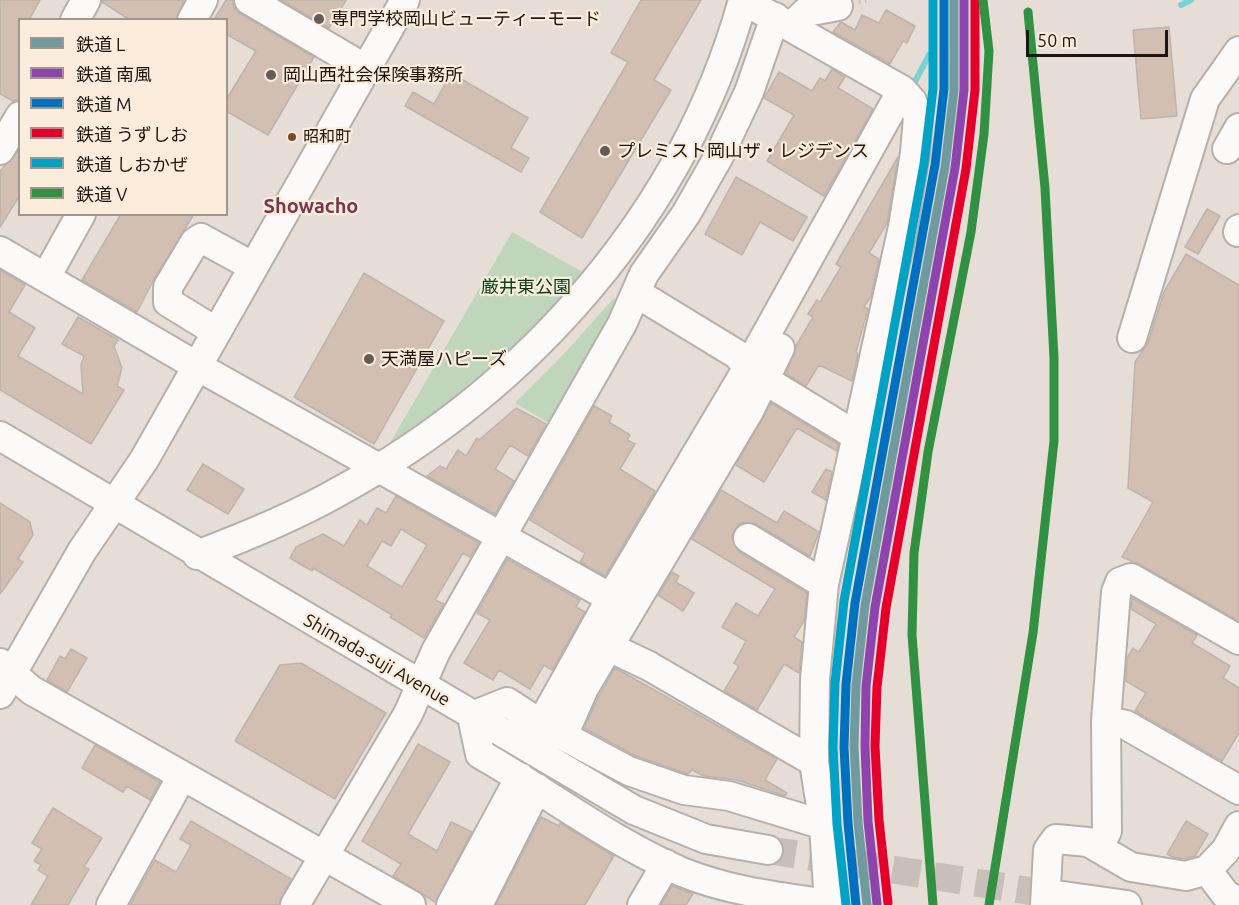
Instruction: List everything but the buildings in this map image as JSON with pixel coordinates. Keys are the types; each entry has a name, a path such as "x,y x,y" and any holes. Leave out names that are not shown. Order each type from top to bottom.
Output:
{"street":[{"path":"76,18 86,0"},
{"path":"193,18 203,0"},
{"path":"249,0 366,69"},
{"path":"405,0 195,365 144,460 113,504 4,677 32,690 411,905"},
{"path":"197,555 243,538 339,492 417,444 505,376 555,329 596,281 637,227 702,116 731,43 743,0 783,22 909,101"},
{"path":"295,905 408,714 436,651 638,294 644,274 686,214 719,156 783,22 832,4"},
{"path":"1132,338 1205,99 1239,51"},
{"path":"552,730 611,598 755,374 909,101"},
{"path":"824,825 729,796 684,790 630,771 552,730 507,702 472,716 480,754 626,844 684,873 750,893 829,904 824,825 814,762 815,679 824,584 855,435 903,227 915,153 909,101"},
{"path":"0,150 18,119"},
{"path":"46,277 80,216"},
{"path":"215,331 168,302 166,296 168,287 195,242 201,238 252,266"},
{"path":"0,251 195,365 611,598"},
{"path":"638,294 738,355 755,374 855,435"},
{"path":"552,730 584,688 749,411 755,374"},
{"name":"Shimada-suji Avenue","path":"0,436 197,555 634,810 706,839 768,850"},
{"path":"748,538 824,584"},
{"path":"1099,849 1107,831 1106,721 1116,592 1120,582 1131,578 1239,640"},
{"path":"609,647 649,666 814,762"},
{"path":"1106,721 1126,725 1239,790"},
{"path":"111,905 182,776"},
{"path":"452,905 529,783"},
{"path":"478,905 529,783"},
{"path":"1127,905 1047,900 1047,850 1056,839 1088,842 1131,867 1186,876 1207,870 1226,850 1239,826"},
{"path":"642,905 666,864"},
{"path":"1207,870 1226,895 1239,902"}],"green space":[{"name":"厳井東公園","path":"512,232 586,274 501,367 386,450"},
{"path":"614,298 624,309 557,428 515,403 562,356"}],"waterway":[{"path":"1181,5 1191,0"},
{"path":"911,89 929,55"}],"tunnel":[{"path":"768,850 1049,894"}],"rail line":[{"name":"しおかぜ","path":"846,905 837,824 833,747 835,683 844,601 924,164 933,89 933,0"},
{"name":"M","path":"856,905 844,747 846,684 855,603 935,165 944,89 944,0"},
{"name":"L","path":"867,905 858,822 854,746 856,685 865,605 945,167 954,90 954,0"},
{"name":"南風","path":"877,904 868,821 865,746 866,686 875,607 955,168 964,90 964,0"},
{"name":"うずしお","path":"888,903 879,820 875,746 877,687 886,608 966,169 975,90 975,0"},
{"name":"V","path":"933,905 912,635 914,553 928,452 971,232 984,134 989,51 983,0"},
{"name":"V","path":"989,905 1033,633 1054,441 1054,358 1045,188 1028,12"}],"place":[{"name":"専門学校岡山ビューティーモード","path":"319,19"},
{"name":"岡山西社会保険事務所","path":"271,75"},
{"name":"昭和町","path":"292,137"},
{"name":"プレミスト岡山ザ・レジデンス","path":"605,151"},
{"name":"天満屋ハピーズ","path":"369,359"}],"district":[{"name":"Showacho","path":"311,206"}]}
